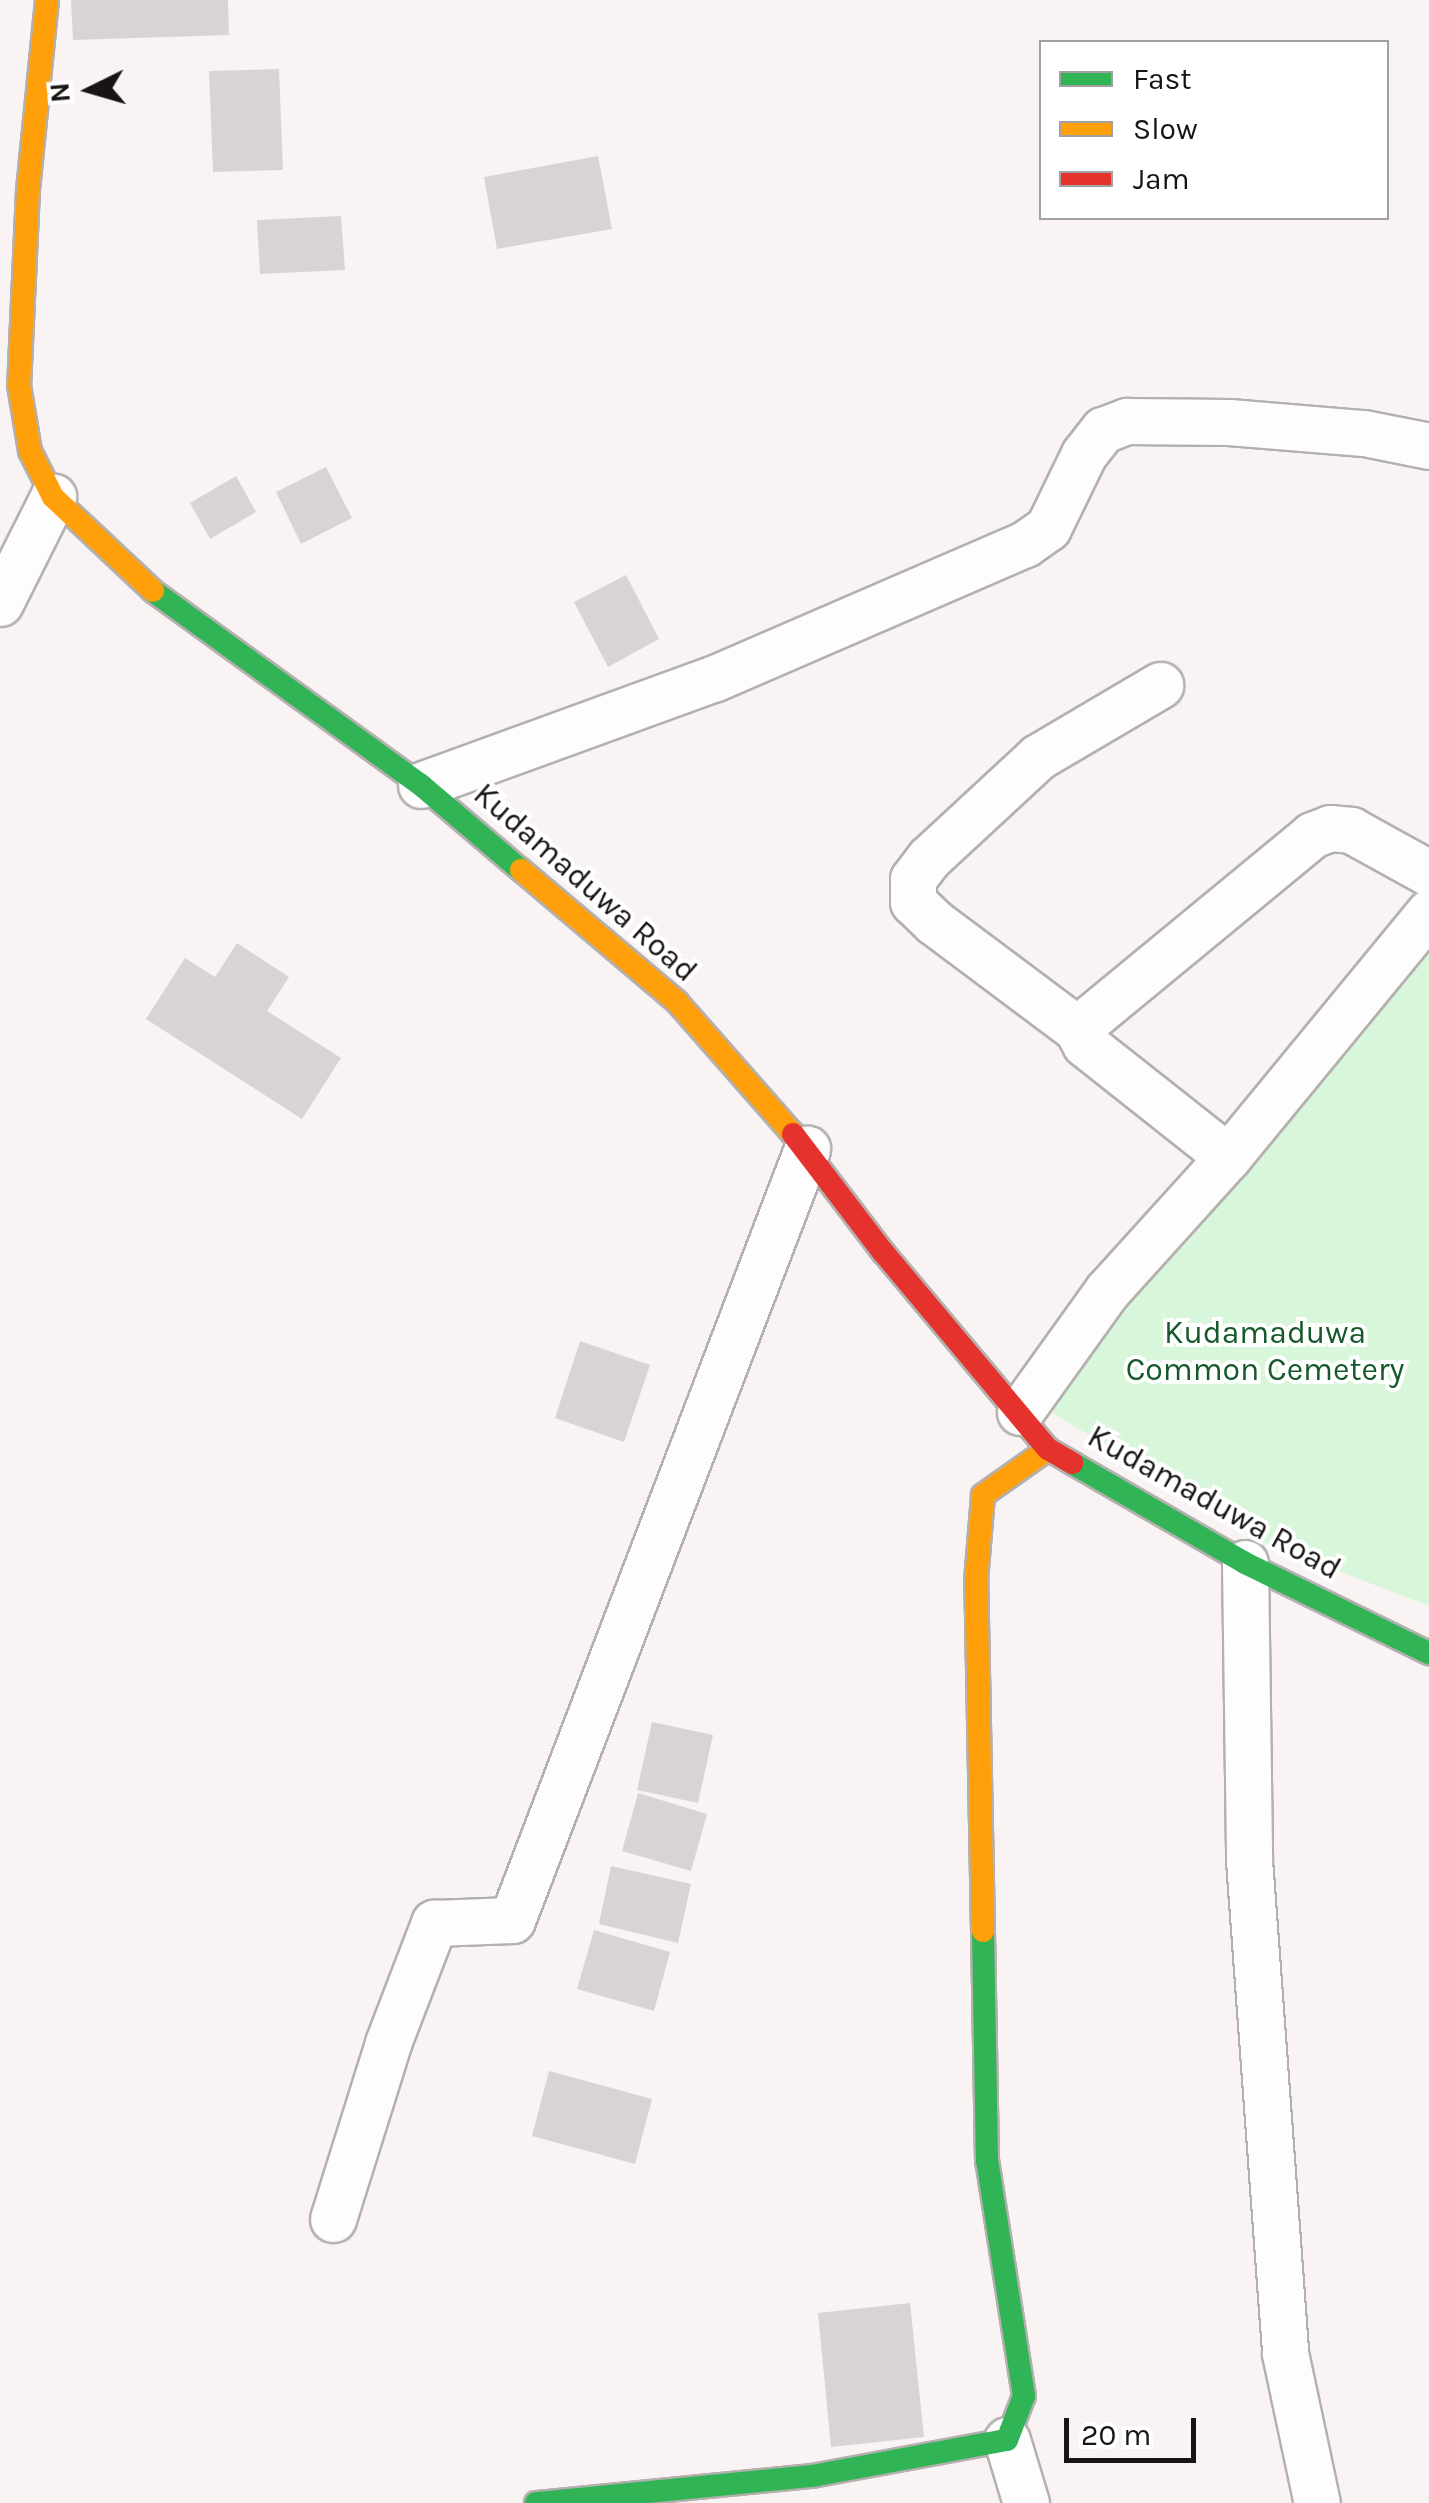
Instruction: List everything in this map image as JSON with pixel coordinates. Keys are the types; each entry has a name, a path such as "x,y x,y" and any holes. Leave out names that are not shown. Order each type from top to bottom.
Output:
{"street":[{"name":"Kudamaduwa Road","path":"46,0 28,190 19,385 30,451 53,497 134,577 422,785 677,1002 807,1149 883,1252 1048,1449 1245,1562 1429,1654"},
{"path":"422,785 713,679 1025,544 1048,528 1084,454 1103,430 1127,421 1229,422 1364,433 1429,446"},
{"path":"0,603 53,497"},
{"path":"1160,684 1038,757 929,858 913,880 914,902 934,922 1077,1029 1085,1044 1228,1157"},
{"path":"1077,1029 1312,835 1330,828 1352,830 1429,873"},
{"path":"1020,1412 1107,1291 1228,1157 1429,912"},
{"path":"333,2219 388,2043 434,1923 512,1920 807,1149"},
{"path":"1026,2503 1007,2440 1024,2396 987,2161 976,1581 983,1495 1048,1449"},
{"path":"1245,1562 1249,1860 1285,2354 1317,2503"},
{"path":"536,2503 815,2490 1007,2440"}],"green space":[{"name":"Kudamaduwa Common Cemetery","path":"1429,933 1429,1606 1253,1538 1050,1411 1068,1364"}],"building":[{"path":"71,0 228,0 229,35 73,40"},
{"path":"279,69 283,170 213,172 209,71"},
{"path":"598,156 612,229 497,249 484,177"},
{"path":"341,216 345,270 260,274 257,220"},
{"path":"326,467 352,518 301,544 276,492"},
{"path":"236,476 256,512 210,539 190,503"},
{"path":"626,575 659,639 608,667 574,602"},
{"path":"237,943 289,977 267,1011 341,1058 302,1119 146,1019 185,958 215,977"},
{"path":"580,1341 650,1365 624,1442 555,1418"},
{"path":"652,1722 713,1735 698,1803 637,1790"},
{"path":"638,1793 707,1814 691,1871 622,1851"},
{"path":"611,1866 691,1884 678,1943 599,1924"},
{"path":"594,1930 670,1952 654,2011 577,1989"},
{"path":"549,2071 652,2099 635,2164 532,2136"},
{"path":"910,2303 924,2437 831,2447 818,2313"}],"traffic: fast":[{"path":"153,591 421,785 521,870"},
{"path":"1072,1463 1245,1563 1429,1653"},
{"path":"536,2503 812,2476 1007,2440 1024,2396 987,2161 983,1931"}],"traffic: slow":[{"path":"47,0 28,190 19,385 30,451 53,497 153,591"},
{"path":"521,870 677,1002 793,1134"},
{"path":"983,1931 976,1581 983,1495 1048,1449"}],"traffic: jam":[{"path":"793,1134 883,1252 1048,1449 1072,1463"}]}
